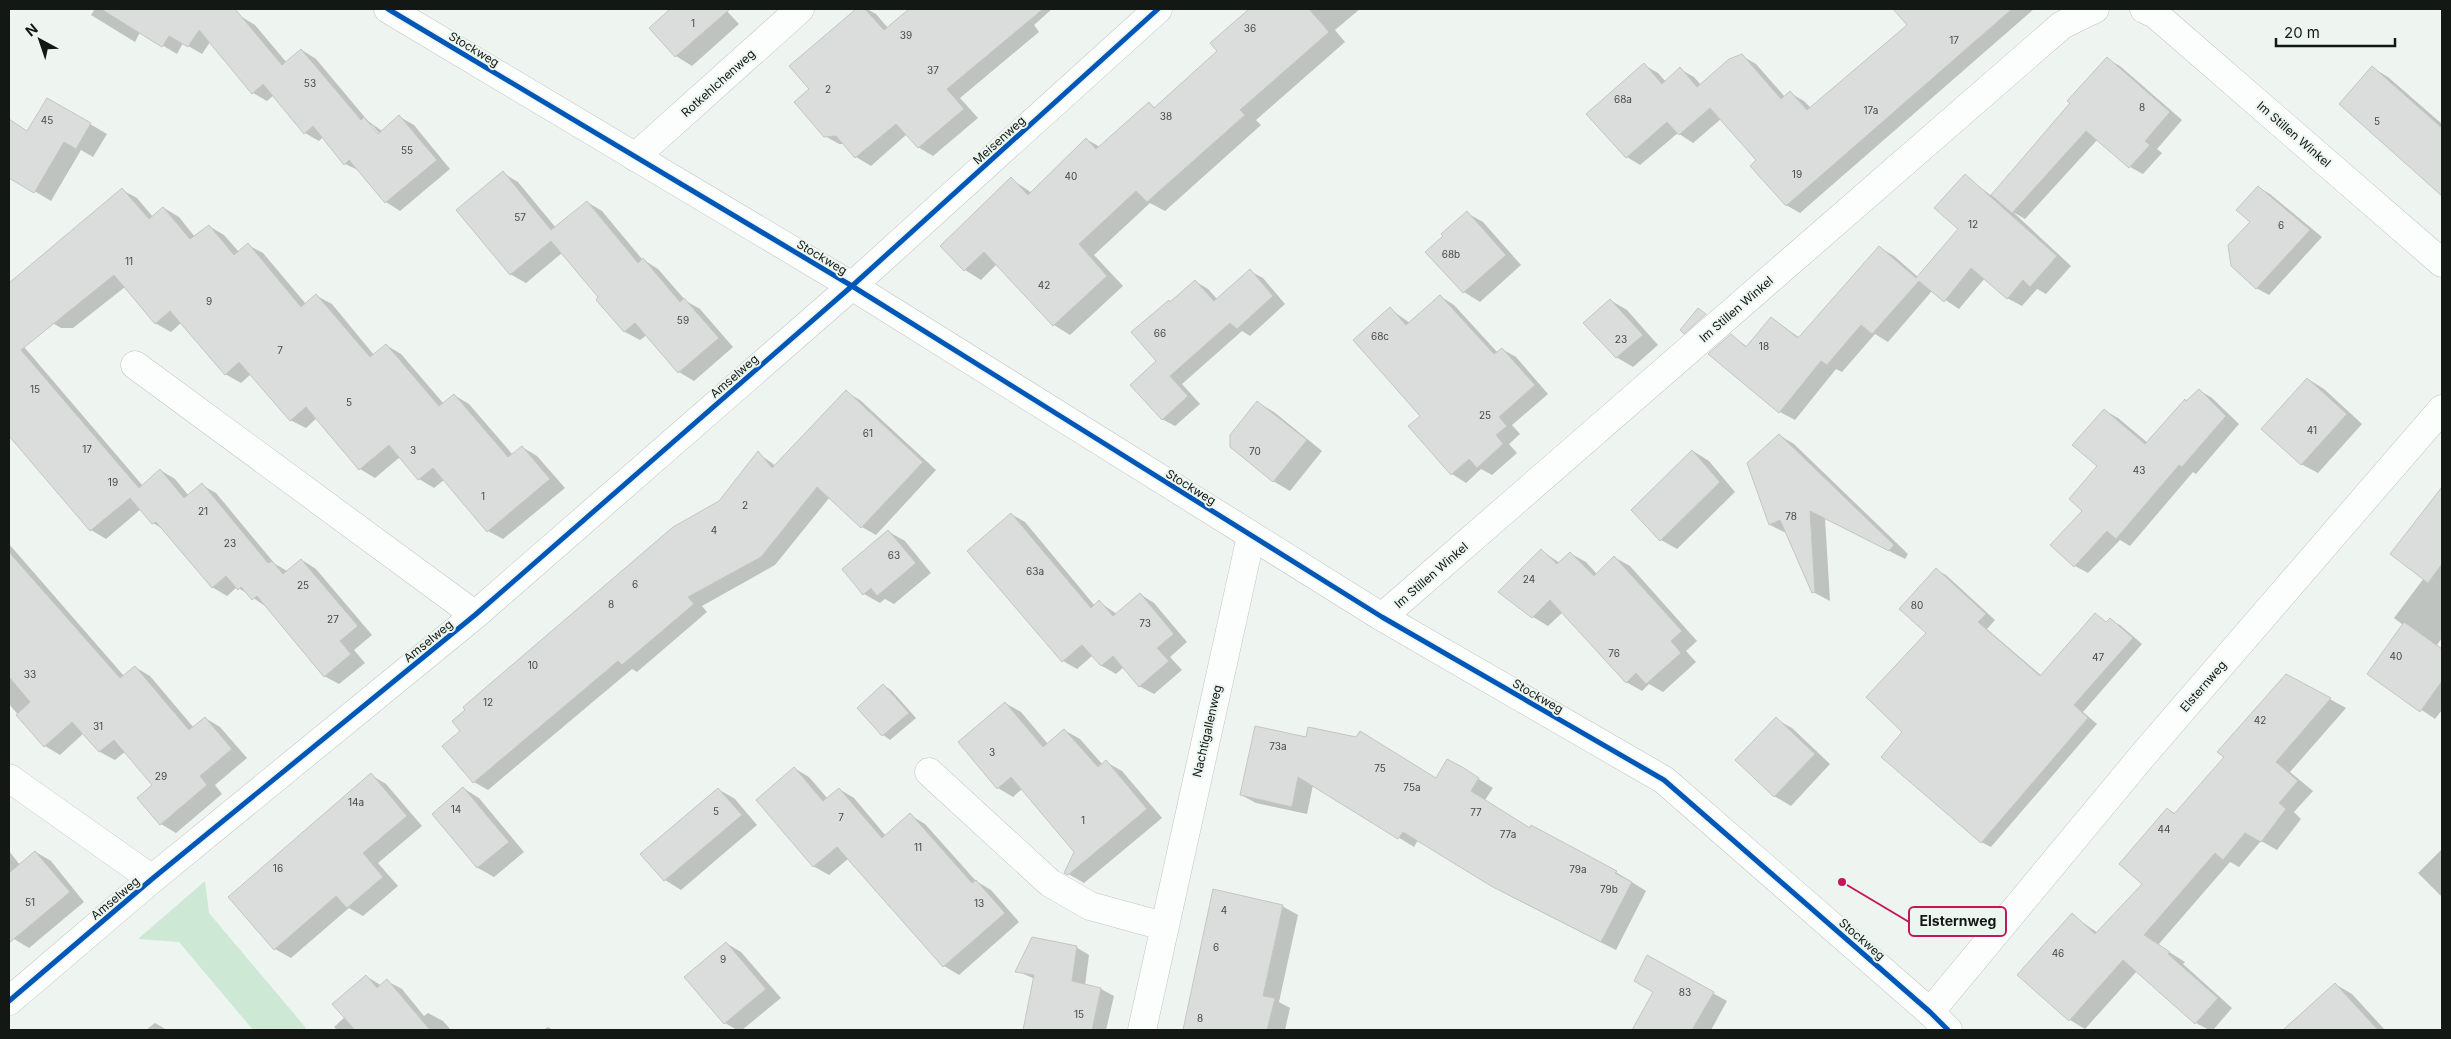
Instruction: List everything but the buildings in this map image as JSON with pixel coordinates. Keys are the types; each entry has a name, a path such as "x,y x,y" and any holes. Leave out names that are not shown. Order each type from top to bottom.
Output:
{"street":[{"name":"Stockweg","path":"388,9 852,286 1382,617 1664,780 1939,1021"},
{"name":"Rotkehlchenweg","path":"635,156 800,9"},
{"name":"Meisenweg","path":"852,286 1158,9"},
{"name":"Im Stillen Winkel","path":"1382,617 2062,26 2095,9"},
{"name":"Im Stillen Winkel","path":"2144,9 2155,14 2442,263"},
{"name":"Amselweg","path":"9,1001 152,879 475,615 852,286"},
{"name":"Amselweg","path":"134,365 475,615"},
{"name":"Elsternweg","path":"1939,1021 2144,754 2442,409"},
{"name":"Nachtigallenweg","path":"1142,1030 1163,926 1251,536"},
{"path":"929,772 1050,883 1090,906 1163,926"},
{"name":"Amselweg","path":"9,778 152,879"}],"green space":[{"path":"205,881 209,913 306,1028 303,1030 253,1030 179,942 138,939"}],"cycle path":[{"path":"388,9 852,286 1382,617 1664,780 1930,1012 1948,1030"},
{"path":"9,1001 152,879 475,615 852,286 1158,9"}],"place":[{"name":"Elsternweg","path":"1842,882"}]}
